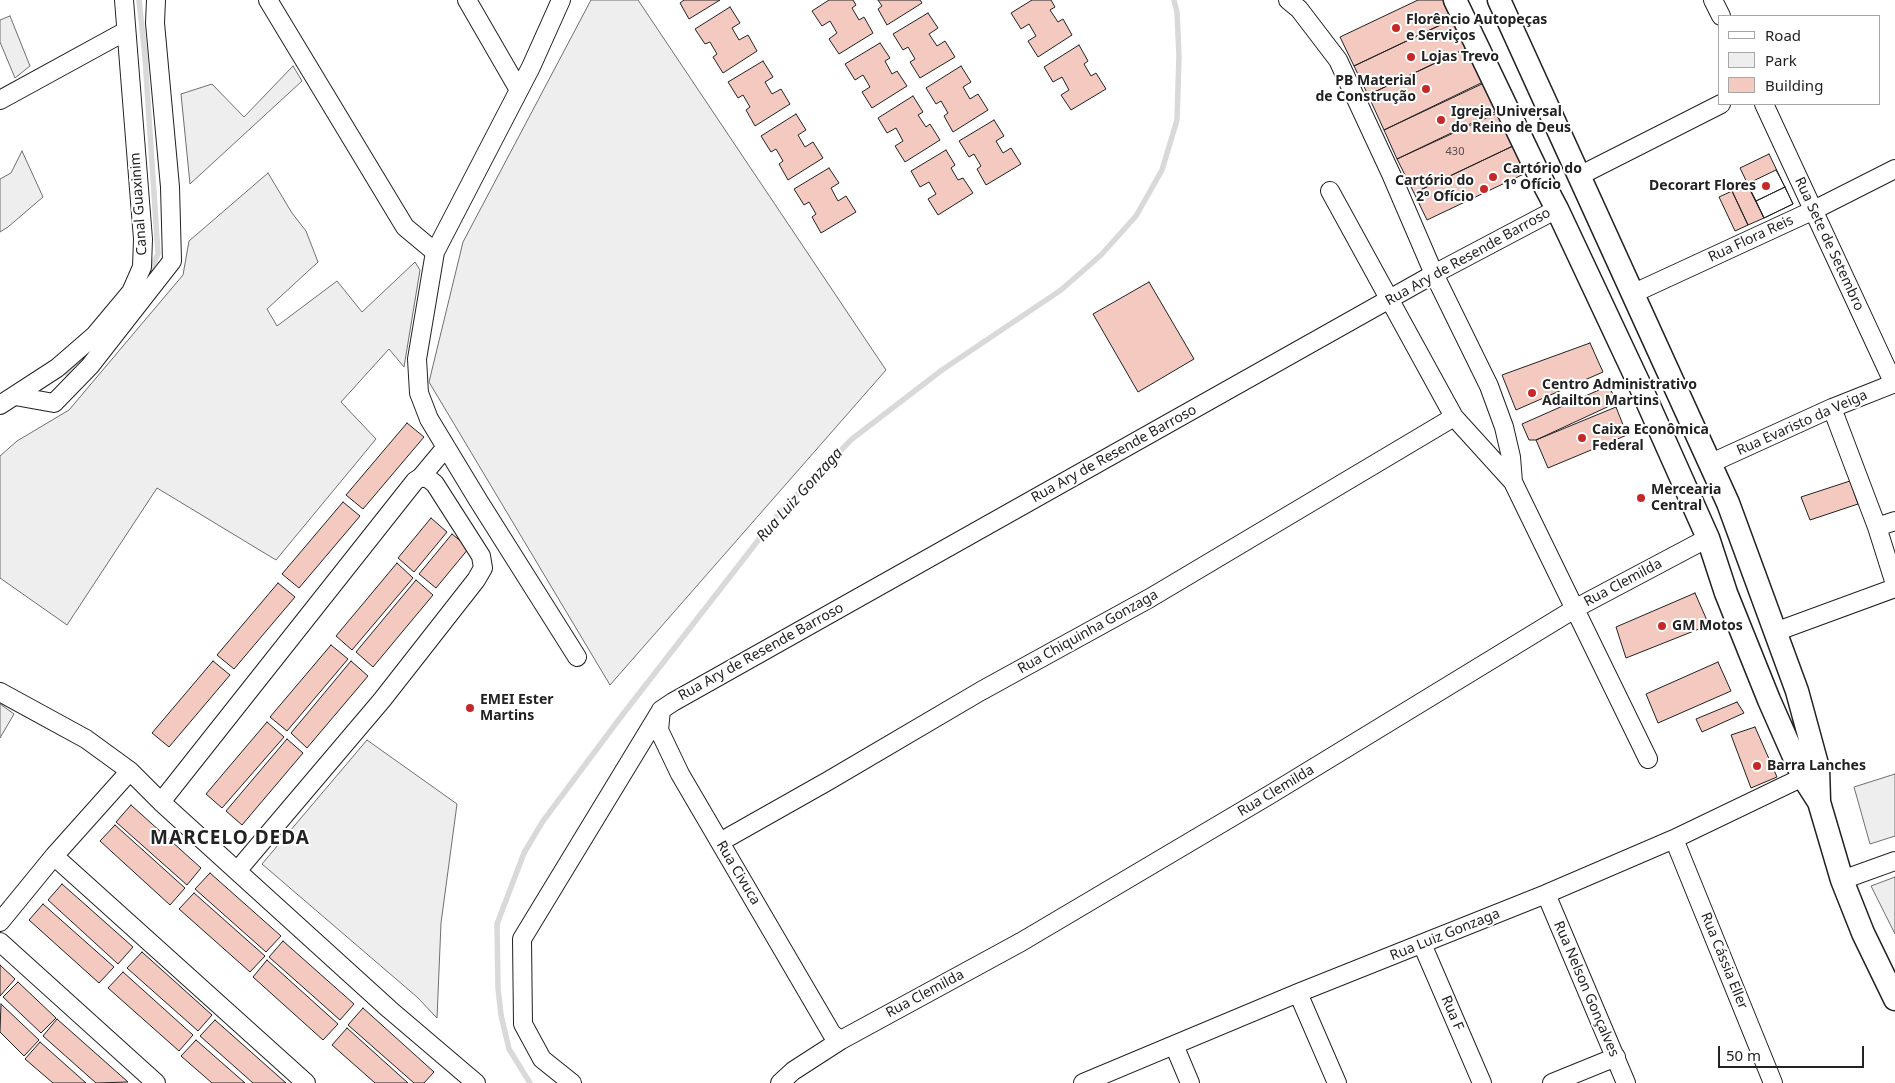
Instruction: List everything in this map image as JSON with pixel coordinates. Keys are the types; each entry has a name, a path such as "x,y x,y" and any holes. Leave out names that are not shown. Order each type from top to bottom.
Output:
{"street":[{"name":"Canal Guaxinim","path":"7,400 57,368 95,335 131,292 142,267 143,239 124,0"},
{"path":"7,400 54,403 90,366 172,261 170,187 155,24 156,0"},
{"path":"268,0 405,227 435,252"},
{"path":"467,0 518,90"},
{"path":"561,0 531,67 435,252 417,359 419,393 429,419 577,657"},
{"path":"1288,0 1299,9 1338,60 1391,174 1434,274 1489,386 1504,427 1513,482"},
{"path":"1455,0 1557,209 1642,390 1708,538 1736,620 1768,700 1803,777 1819,802"},
{"path":"1498,0 1728,503 1797,692 1818,768 1819,802 1842,880 1863,933 1895,999"},
{"path":"1713,0 1720,15"},
{"path":"0,100 126,31"},
{"path":"1579,176 1719,105"},
{"name":"Rua Sete de Setembro","path":"1764,105 1894,384"},
{"name":"Rua Flora Reis","path":"1632,294 1814,210 1895,169"},
{"path":"1330,191 1454,417 1513,482 1648,758"},
{"name":"Rua Ary de Resende Barroso","path":"667,706 1434,274 1557,209"},
{"name":"Rua Evaristo da Veiga","path":"1710,464 1832,408 1894,384"},
{"path":"1832,408 1877,527 1895,584"},
{"name":"Rua Chiquinha Gonzaga","path":"720,842 981,691 1150,598 1454,417"},
{"path":"161,802 415,481 421,477 446,447"},
{"path":"421,477 429,479 435,484 481,556 483,568"},
{"path":"1877,527 1895,521"},
{"name":"Rua Clemilda","path":"780,1083 793,1071 841,1040 1021,942 1288,784 1576,608 1708,538"},
{"path":"237,871 382,700 476,580 483,568 508,547"},
{"path":"1775,632 1895,588"},
{"path":"0,692 86,739 130,771 161,802 389,1009 476,1083"},
{"path":"572,1083 542,1059 523,1024 522,939 667,706"},
{"name":"Rua Civuca","path":"667,706 659,730 680,774 832,1034 841,1040"},
{"path":"0,922 54,856 130,771"},
{"name":"Rua Luiz Gonzaga","path":"1083,1083 1298,993 1546,894 1674,839 1803,777"},
{"name":"Rua Cássia Eller","path":"1674,839 1774,1083"},
{"path":"54,856 306,1083"},
{"path":"1842,880 1895,861"},
{"name":"Rua Nelson Gonçalves","path":"1546,894 1626,1083"},
{"path":"0,942 156,1083"},
{"name":"Rua F","path":"1422,944 1482,1083"},
{"path":"1298,993 1337,1083"},
{"path":"1174,1045 1190,1083"},
{"path":"1552,1083 1616,1057"}],"green space":[{"path":"591,0 638,0 886,370 610,685 429,382 463,242"},
{"path":"10,16 30,66 15,78 0,42 0,20"},
{"path":"293,66 302,81 190,184 181,94 212,84 244,117"},
{"path":"22,151 43,197 0,232 0,179 11,173"},
{"path":"268,173 292,213 306,231 318,262 267,309 277,326 337,281 362,312 415,262 420,270 404,367 389,349 341,402 376,439 276,560 157,488 67,625 0,578 0,456 17,441 69,410 183,275 189,241"},
{"path":"0,704 14,714 0,738"},
{"path":"367,740 457,804 441,923 437,1018 417,997 262,864"},
{"path":"1895,774 1895,836 1870,844 1854,787"},
{"path":"1895,877 1895,934 1871,886"}],"building":[{"path":"684,0 720,0 689,19 680,3"},
{"path":"829,0 853,0 856,5 852,8 859,20 864,17 873,33 839,54 829,39 837,33 830,21 822,26 812,11"},
{"path":"878,0 920,0 922,3 887,25 878,9 882,6"},
{"path":"1032,0 1051,0 1055,7 1050,10 1058,22 1063,19 1072,35 1038,57 1028,41 1036,36 1029,24 1021,29 1011,13"},
{"name":"Florêncio Autopeças e Serviços","path":"1418,0 1444,0 1453,19 1354,66 1340,37"},
{"path":"730,7 740,23 732,28 739,40 748,35 757,51 723,73 713,57 717,54 710,42 705,44 695,29"},
{"path":"928,13 938,28 929,34 937,46 945,41 955,57 920,78 910,62 915,59 908,47 903,50 893,34"},
{"name":"Lojas Trevo","path":"1453,19 1467,48 1368,95 1354,66"},
{"path":"880,43 890,58 885,61 892,74 897,71 907,86 872,108 862,92 870,87 863,75 855,80 845,64"},
{"path":"1079,45 1088,61 1084,64 1091,76 1096,73 1106,89 1071,110 1061,95 1069,90 1062,77 1053,82 1044,67"},
{"name":"PB Material de Construção","path":"1467,48 1484,83 1384,130 1368,95"},
{"path":"763,61 773,77 765,82 772,94 781,89 790,104 755,126 746,110 750,107 743,95 738,98 728,82"},
{"path":"961,66 971,82 963,87 970,99 978,94 988,110 953,132 944,116 948,113 941,101 936,104 926,88"},
{"name":"Igreja Universal do Reino de Deus","path":"1483,82 1497,111 1397,159 1384,130"},
{"path":"913,96 923,112 918,115 926,127 930,124 940,140 905,162 895,146 903,141 896,128 887,133 878,118"},
{"path":"1497,113 1513,146 1414,193 1397,159"},
{"path":"796,114 806,130 798,135 805,147 813,142 823,158 788,180 779,164 783,161 776,149 771,152 761,136"},
{"path":"994,120 1004,136 996,141 1003,153 1011,148 1021,164 986,185 977,169 981,166 974,154 969,157 959,141"},
{"path":"1513,146 1526,173 1427,220 1414,193"},
{"path":"946,150 955,165 951,168 958,180 963,178 973,193 938,215 928,199 936,194 929,182 920,187 911,171"},
{"path":"1769,154 1793,204 1764,218 1740,168"},
{"path":"829,168 839,183 831,188 838,201 846,196 856,212 821,233 812,217 816,214 809,202 804,205 794,189"},
{"name":"Decorart Flores","path":"1776,170 1785,187 1756,201 1747,184"},
{"path":"1747,184 1764,218 1748,225 1732,191"},
{"path":"1785,187 1793,204 1764,218 1756,201"},
{"path":"1732,191 1748,225 1735,231 1719,197"},
{"path":"1149,282 1194,359 1138,392 1093,314"},
{"name":"Centro Administrativo Adailton Martins","path":"1590,343 1603,372 1516,410 1502,375"},
{"path":"1608,386 1618,402 1536,440 1529,440 1522,424"},
{"name":"Caixa Econômica Federal","path":"1616,407 1627,435 1548,468 1536,440"},
{"path":"407,423 424,437 363,509 346,495"},
{"path":"1850,481 1858,504 1810,520 1801,497"},
{"path":"343,502 360,516 299,588 282,574"},
{"path":"431,518 447,532 414,572 398,558"},
{"path":"452,534 469,548 436,588 419,574"},
{"path":"397,563 413,578 352,650 336,636"},
{"path":"416,580 433,595 373,667 356,652"},
{"path":"278,583 295,597 234,669 217,655"},
{"name":"GM Motos","path":"1695,593 1709,625 1626,658 1616,627"},
{"path":"331,645 348,659 287,731 270,717"},
{"path":"213,661 230,675 169,747 152,733"},
{"path":"351,661 368,676 307,748 291,733"},
{"path":"1718,662 1731,691 1658,723 1646,694"},
{"path":"1737,702 1744,713 1702,732 1696,719"},
{"path":"267,722 284,737 222,808 206,794"},
{"path":"1755,727 1777,777 1751,788 1731,735"},
{"path":"287,739 303,753 242,825 226,811"},
{"path":"131,805 201,868 187,885 116,822"},
{"path":"115,825 185,888 170,905 100,841"},
{"path":"210,873 281,936 266,952 195,889"},
{"path":"62,884 133,947 118,964 48,900"},
{"path":"194,893 265,956 250,972 179,909"},
{"path":"43,904 114,967 99,983 29,920"},
{"path":"283,941 354,1004 340,1020 269,957"},
{"path":"142,952 212,1015 198,1031 127,968"},
{"path":"267,960 338,1024 323,1040 253,977"},
{"path":"0,965 15,979 0,996"},
{"path":"123,972 193,1035 179,1051 108,988"},
{"path":"18,982 56,1018 41,1033 3,997"},
{"path":"1,1004 39,1040 24,1056 0,1032"},
{"path":"363,1008 434,1072 424,1083 414,1083 348,1025"},
{"path":"57,1019 128,1082 96,1083 43,1036"},
{"path":"215,1020 286,1083 253,1083 200,1036"},
{"path":"347,1028 408,1083 375,1083 332,1045"},
{"path":"196,1040 245,1083 212,1083 181,1056"},
{"path":"40,1042 86,1083 53,1083 25,1059"}],"waterway":[{"path":"139,0 145,57 158,254 144,283"},
{"name":"Rua Luiz Gonzaga","path":"530,1083 509,1049 501,1015 498,988 497,924 524,853 543,821 620,718 781,511 852,439 942,370 1061,290 1101,255 1136,216 1162,170 1177,120 1179,56 1177,12 1174,0"},
{"path":"66,373 78,360"}],"place":[{"name":"Florêncio Autopeças e Serviços","path":"1396,28"},
{"name":"Lojas Trevo","path":"1411,57"},
{"name":"PB Material de Construção","path":"1426,89"},
{"name":"Igreja Universal do Reino de Deus","path":"1441,120"},
{"name":"Cartório do 1º Ofício","path":"1493,177"},
{"name":"Decorart Flores","path":"1766,186"},
{"name":"Cartório do 2º Ofício","path":"1484,189"},
{"name":"Centro Administrativo Adailton Martins","path":"1532,393"},
{"name":"Caixa Econômica Federal","path":"1582,438"},
{"name":"Mercearia Central","path":"1641,498"},
{"name":"GM Motos","path":"1662,626"},
{"name":"EMEI Ester Martins","path":"470,708"},
{"name":"Barra Lanches","path":"1757,766"}],"district":[{"name":"MARCELO DEDA","path":"230,839"}]}
